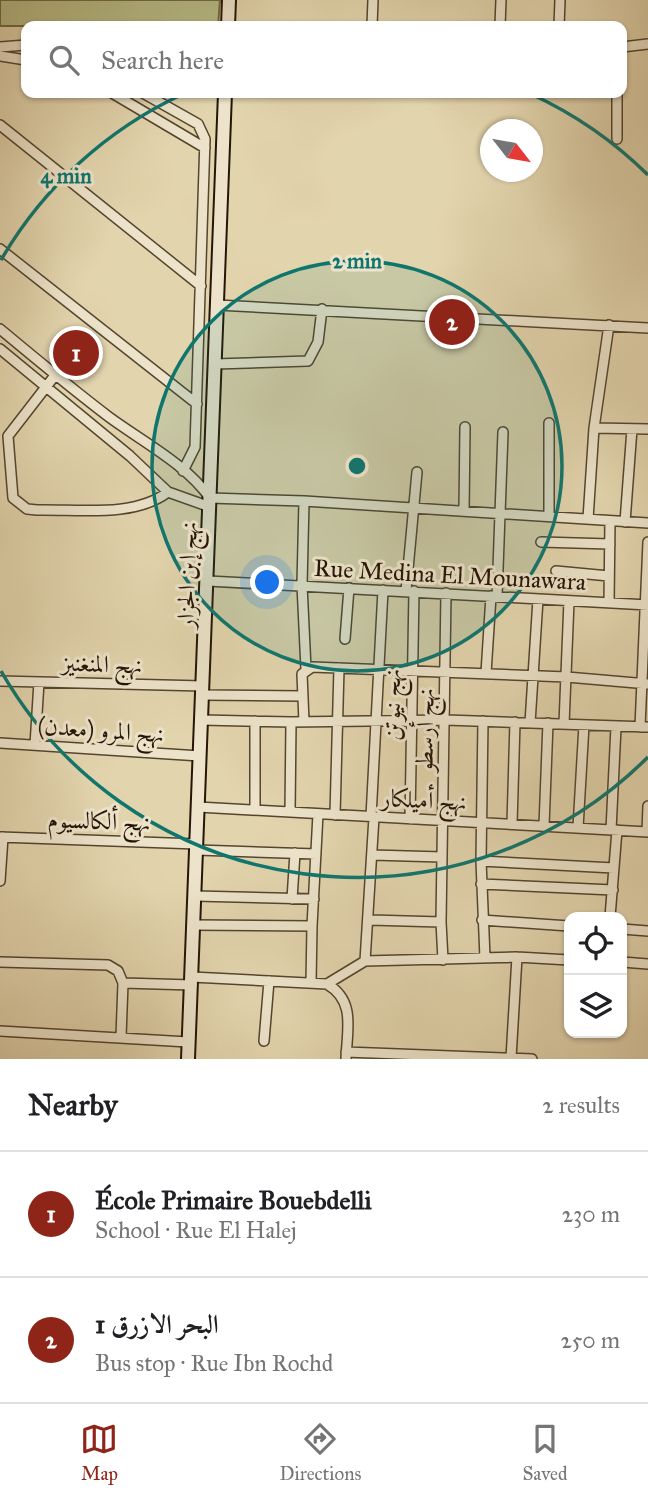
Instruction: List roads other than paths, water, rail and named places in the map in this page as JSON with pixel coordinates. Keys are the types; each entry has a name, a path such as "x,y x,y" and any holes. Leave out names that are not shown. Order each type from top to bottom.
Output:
{"street":[{"path":"228,21 229,0"},
{"path":"373,0 373,21"},
{"path":"500,0 500,21"},
{"path":"559,21 560,0"},
{"path":"627,46 648,44"},
{"path":"0,47 21,45"},
{"path":"0,56 21,59"},
{"path":"120,98 205,149"},
{"path":"153,98 198,124 205,139 195,447 183,471"},
{"name":"نهج إبن الجزار","path":"188,1059 225,98"},
{"path":"617,98 617,139"},
{"path":"0,125 201,286"},
{"path":"0,249 197,404"},
{"path":"217,305 648,328"},
{"path":"215,364 308,361 318,342 322,309"},
{"path":"588,519 594,428 608,326"},
{"path":"0,329 201,485 210,503"},
{"path":"0,349 168,492 210,503 304,501 648,523"},
{"path":"56,374 4,436 13,498 27,509 134,507 154,503 168,492"},
{"path":"549,423 549,516"},
{"path":"464,511 465,427"},
{"path":"594,428 648,429"},
{"path":"625,522 632,429"},
{"path":"486,673 501,513 503,432"},
{"name":"نهج نيوتن","path":"410,819 410,591 416,472"},
{"path":"304,501 304,722"},
{"path":"609,603 610,521"},
{"path":"541,542 610,544"},
{"path":"202,720 446,720 644,727 648,542"},
{"path":"556,571 609,576"},
{"name":"Rue Medina El Mounawara","path":"208,581 647,605"},
{"path":"345,639 349,588"},
{"path":"365,961 370,920 383,590"},
{"name":"نهج أرسطو","path":"443,960 441,922 446,593"},
{"path":"530,723 538,599"},
{"path":"564,724 569,601"},
{"path":"335,815 339,668"},
{"path":"306,669 486,673 645,683"},
{"name":"نهج المنغنيز","path":"0,681 302,696"},
{"path":"35,745 39,682"},
{"path":"255,721 255,810"},
{"path":"483,721 481,884 485,958"},
{"path":"290,812 291,722"},
{"path":"512,824 515,722"},
{"path":"544,826 548,723"},
{"path":"578,828 584,725"},
{"path":"610,912 614,868 616,727"},
{"name":"نهج المرو (معدن)","path":"0,743 200,756"},
{"path":"647,832 648,806"},
{"name":"نهج أميلكار","path":"198,807 647,832"},
{"path":"312,983 318,814"},
{"path":"0,881 2,837"},
{"name":"نهج ألكالسيوم","path":"2,837 316,854"},
{"path":"292,900 295,853"},
{"path":"372,855 442,857"},
{"path":"481,861 614,868"},
{"path":"481,884 612,890"},
{"path":"195,896 314,899"},
{"path":"370,920 441,922"},
{"path":"482,920 564,926"},
{"path":"194,925 312,926"},
{"path":"627,929 648,931"},
{"path":"327,984 365,961 517,957 564,960"},
{"path":"511,1058 517,957"},
{"path":"0,962 108,965 118,971 123,983 121,1037"},
{"path":"627,962 648,964"},
{"path":"264,1041 269,981"},
{"path":"123,983 269,981 327,984 343,996 348,1009 346,1055 532,1059"},
{"path":"0,1031 188,1042"}],"place":[{"name":"1 البحر الازرق","path":"452,322"},
{"name":"École Primaire Bouebdelli","path":"76,353"}]}
